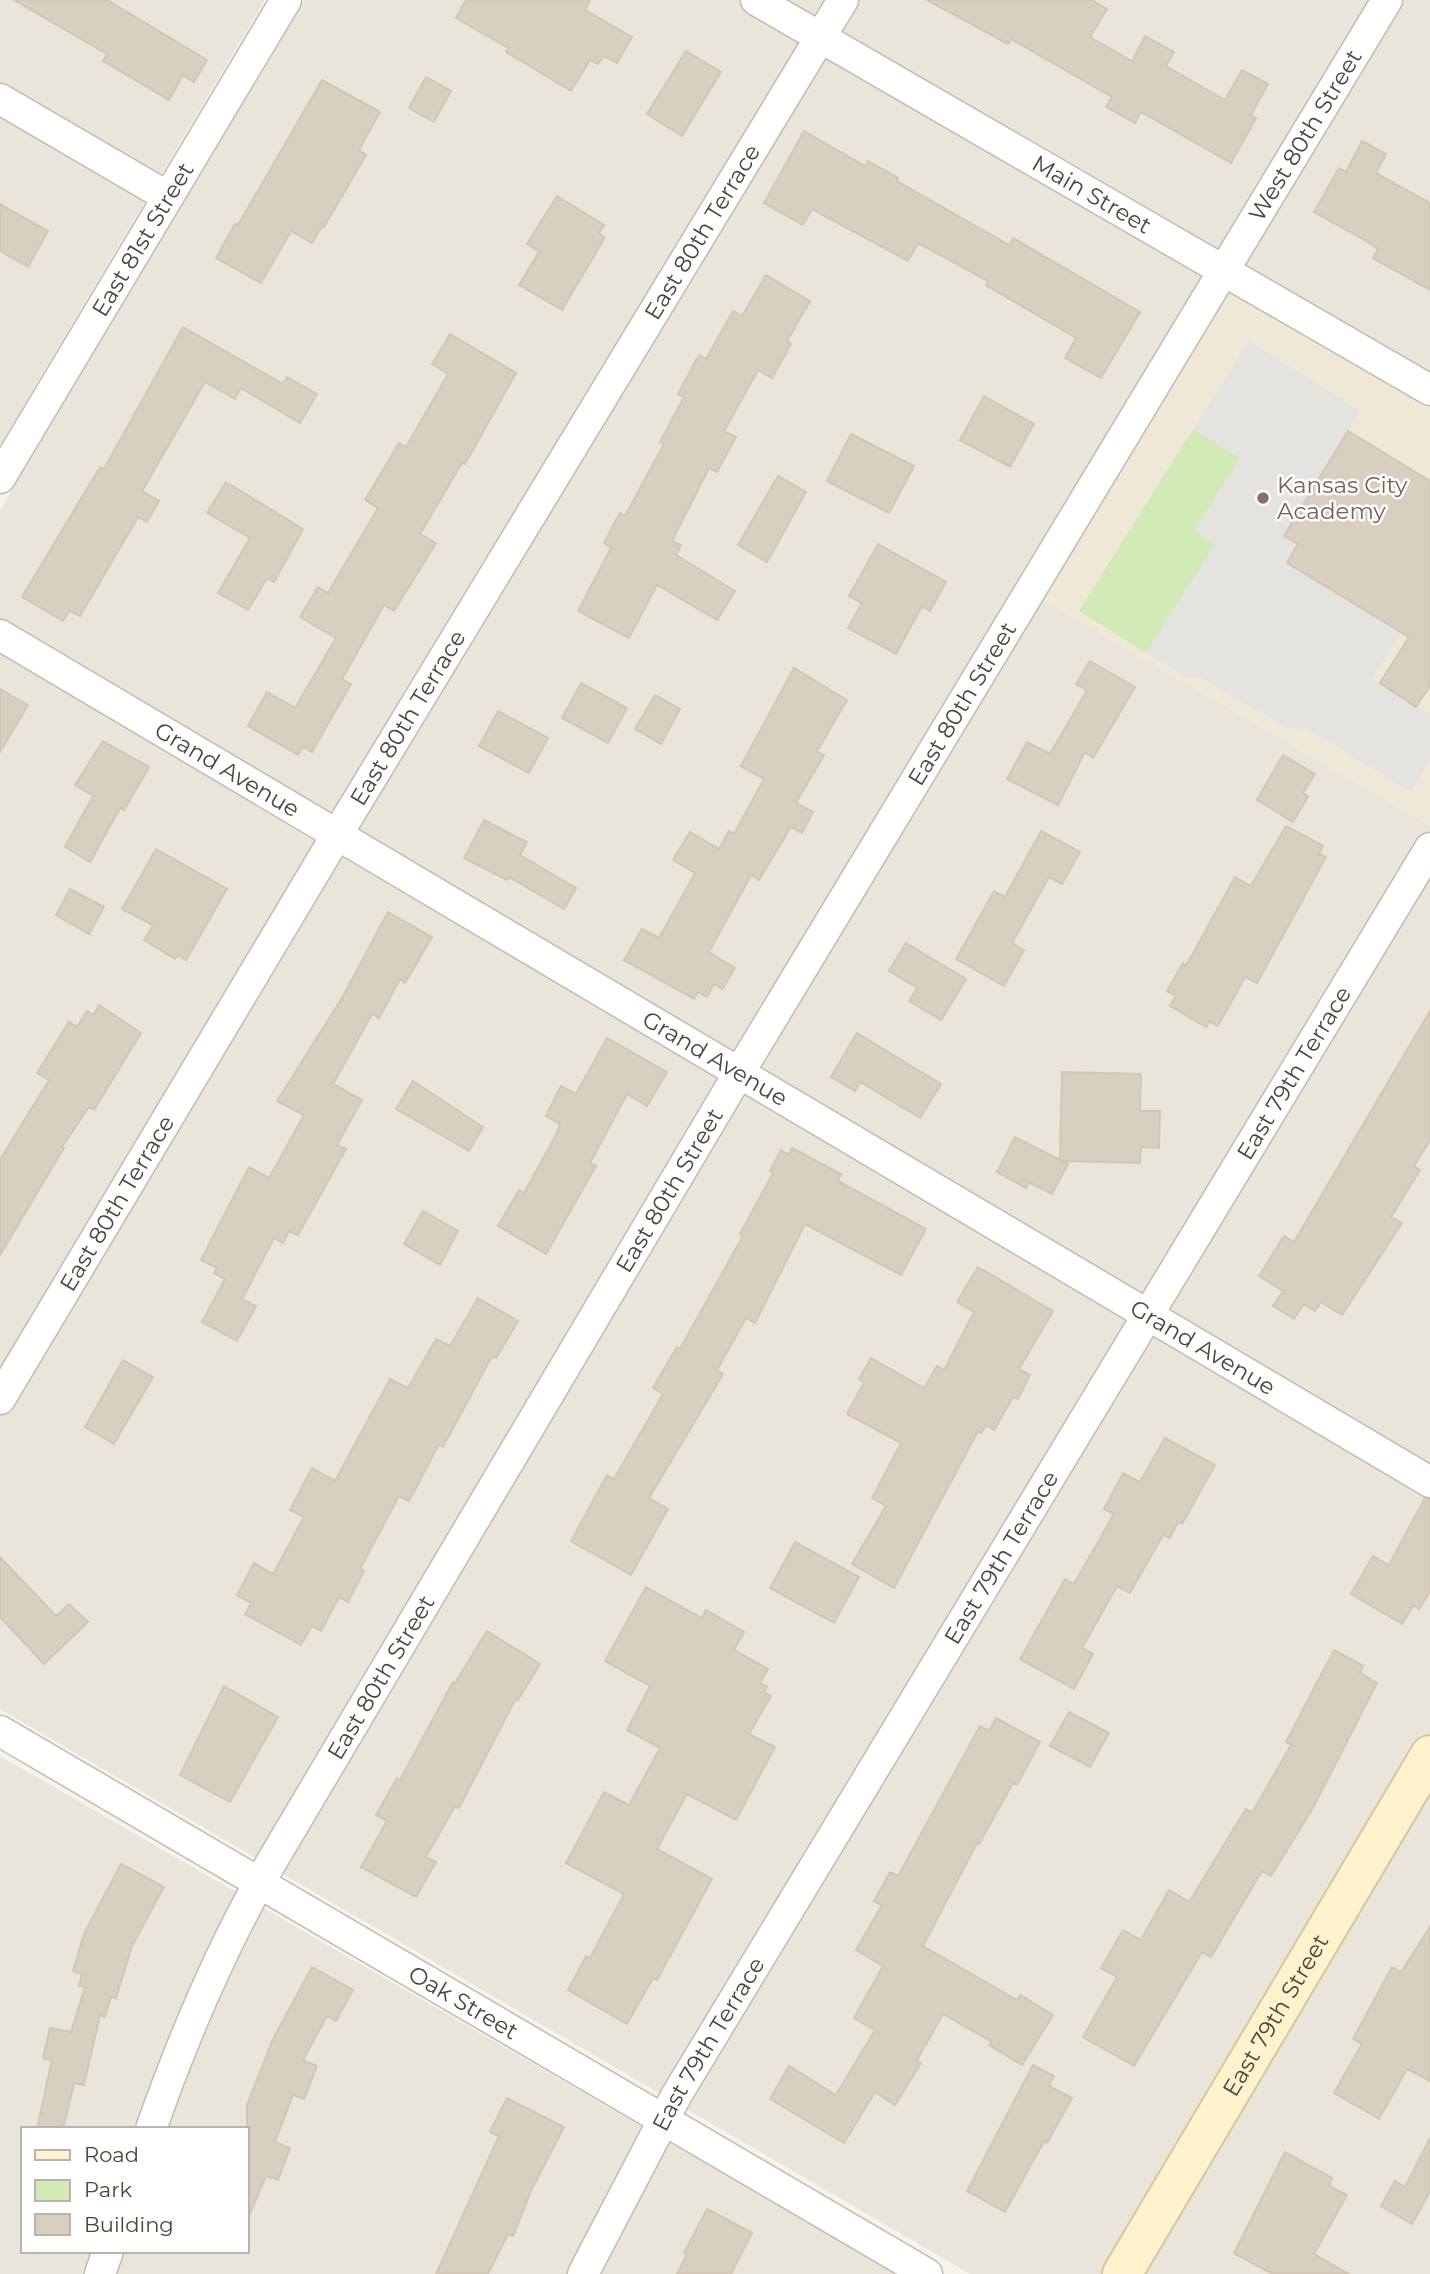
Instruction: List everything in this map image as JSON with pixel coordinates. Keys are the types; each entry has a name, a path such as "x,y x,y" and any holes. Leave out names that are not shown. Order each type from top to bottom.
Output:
{"street":[{"name":"East 81st Street","path":"0,478 286,0"},
{"name":"Main Street","path":"756,0 1430,390"},
{"name":"East 80th Terrace","path":"0,1399 338,833 843,0"},
{"name":"West 80th Street","path":"1223,270 1387,0"},
{"path":"0,99 168,197"},
{"name":"East 80th Street","path":"152,2127 202,1997 230,1935 259,1883 739,1073 1223,270"},
{"name":"Grand Avenue","path":"0,635 1430,1482"},
{"name":"East 79th Terrace","path":"583,2274 663,2119 1430,848"},
{"name":"Oak Street","path":"0,1731 927,2274"},
{"name":"East 79th Street","path":"1122,2274 1430,1755"},
{"path":"100,2274 107,2253"}],"shaded area":[{"path":"0,0 265,0 0,445"},
{"path":"305,0 1430,0 1430,2274 970,2274 0,1709 0,510"},
{"name":"Kansas City Academy","path":"1227,284 1430,399 1430,826 1036,596"},
{"path":"1249,341 1360,411 1284,536 1298,544 1287,562 1402,631 1372,679 1430,715 1430,760 1411,792 1308,729 1288,728 1200,677 1187,677 1146,653 1215,544 1194,531 1240,458 1193,429"},
{"path":"0,1756 897,2274 0,2274"}],"green space":[{"path":"1193,429 1240,458 1195,531 1215,544 1146,653 1079,611"}],"building":[{"path":"14,0 107,0 207,60 194,82 183,75 169,100 103,61 107,54"},
{"path":"466,0 590,0 585,10 632,37 617,63 604,56 598,64 590,60 571,91 506,52 508,48 456,18"},
{"path":"927,0 1092,0 1107,9 1090,37 1132,61 1145,36 1174,52 1166,66 1225,100 1242,70 1268,84 1251,115 1256,118 1231,163 1141,112 1135,123 1106,107 1112,97 1011,39 1008,44"},
{"path":"686,51 721,72 682,136 647,114"},
{"path":"426,77 451,91 434,122 409,108"},
{"path":"322,80 380,112 359,150 366,155 324,227 322,226 312,243 291,231 261,283 216,258"},
{"path":"804,131 865,166 868,161 898,178 897,181 1009,245 1013,238 1140,312 1101,378 1065,358 1076,338 986,285 988,281 918,243 908,261 812,209 803,225 764,203"},
{"path":"1362,141 1386,154 1376,173 1430,203 1430,290 1373,258 1378,249 1314,212 1339,168 1346,172"},
{"path":"557,196 604,225 599,233 605,237 562,310 519,285 539,252 527,244"},
{"path":"0,204 48,231 28,267 0,251"},
{"path":"766,275 810,301 787,341 791,344 772,378 758,370 724,431 736,437 717,472 709,468 672,541 681,545 676,555 735,591 717,620 657,585 629,638 578,611 611,548 604,543 620,513 625,516 664,444 660,442 684,397 678,394 699,355 706,359 733,311 742,316"},
{"path":"183,327 283,384 287,377 317,394 300,423 241,388 235,399 205,382 142,491 159,501 147,522 138,517 80,616 69,611 63,621 22,597 100,467 104,469"},
{"path":"450,334 516,373 465,464 462,463 420,534 436,543 394,611 384,605 342,679 351,684 312,752 303,747 298,755 248,726 267,692 295,708 336,638 300,617 318,587 328,593 378,508 365,500 399,443 406,447 448,374 432,364"},
{"path":"984,396 1034,424 1010,467 960,440"},
{"name":"Kansas City Academy","path":"1348,431 1430,481 1430,686 1416,707 1380,683 1409,637 1287,563 1298,544 1284,536"},
{"path":"851,434 914,466 889,513 827,481"},
{"path":"778,476 806,492 767,562 738,545"},
{"path":"226,482 303,529 274,582 267,578 248,610 218,593 250,538 207,513"},
{"path":"878,544 946,582 930,611 922,606 896,654 848,628 862,603 849,596"},
{"path":"1090,661 1135,687 1093,758 1085,752 1058,805 1007,779 1027,742 1050,754 1087,690 1076,684"},
{"path":"794,668 847,700 817,751 824,755 796,803 813,812 802,833 791,827 759,880 751,875 709,952 735,968 722,989 714,984 707,997 698,992 694,999 624,960 642,929 659,938 695,873 673,860 690,832 719,849 729,831 734,834 764,779 741,766"},
{"path":"581,683 627,708 608,743 562,718"},
{"path":"0,689 28,705 0,752"},
{"path":"655,695 680,709 661,744 635,729"},
{"path":"498,711 548,738 529,773 479,746"},
{"path":"103,741 149,767 124,810 120,808 90,862 65,847 93,796 75,785"},
{"path":"1283,755 1315,774 1303,793 1308,796 1293,822 1257,800"},
{"path":"484,820 527,842 520,855 576,888 564,909 509,877 507,880 464,858"},
{"path":"1286,826 1323,846 1319,854 1326,857 1257,983 1245,977 1218,1026 1209,1021 1206,1027 1170,1006 1176,996 1167,991 1183,963 1186,966 1235,877 1251,886"},
{"path":"1041,831 1080,852 1062,884 1049,877 1012,943 1024,950 1004,986 956,959 994,891 1005,897"},
{"path":"156,849 227,889 186,960 178,955 175,959 144,940 153,925 122,909"},
{"path":"70,889 104,907 89,934 56,915"},
{"path":"388,912 432,937 405,983 400,979 379,1018 372,1014 333,1084 362,1100 337,1145 346,1149 298,1235 289,1231 283,1243 274,1238 242,1299 256,1306 237,1341 202,1322 225,1279 214,1273 217,1268 201,1260 249,1167 269,1178 304,1115 277,1101 342,998"},
{"path":"906,943 966,979 941,1020 909,1001 917,988 889,971"},
{"path":"99,1005 141,1033 94,1110 89,1107 62,1147 64,1148 0,1255 0,1160 49,1080 37,1073 69,1022 77,1027 87,1011 93,1015"},
{"path":"1430,1011 1430,1140 1414,1166 1420,1170 1391,1217 1402,1223 1342,1315 1321,1302 1315,1311 1304,1304 1294,1319 1273,1306 1283,1291 1259,1276 1284,1236 1294,1242"},
{"path":"857,1033 941,1084 920,1118 860,1082 855,1091 831,1077"},
{"path":"607,1038 667,1072 647,1106 627,1094 590,1163 596,1166 546,1254 498,1226 519,1190 524,1193 557,1133 560,1124 546,1116 561,1086 576,1094"},
{"path":"1062,1072 1141,1074 1140,1111 1160,1111 1159,1148 1141,1147 1140,1163 1061,1161 1068,1164 1052,1194 1029,1182 1026,1188 997,1172 1015,1137 1060,1160"},
{"path":"413,1081 483,1127 469,1151 396,1109"},
{"path":"792,1148 841,1174 838,1181 926,1229 901,1275 805,1224 755,1323 746,1318 717,1370 723,1374 649,1498 668,1509 631,1575 571,1541 607,1475 614,1479 663,1394 653,1388 677,1347 680,1349 743,1236 740,1234 773,1173 770,1171 781,1150 788,1155"},
{"path":"423,1211 458,1231 440,1265 404,1244"},
{"path":"978,1267 1053,1311 1019,1369 1030,1375 1018,1399 1013,1397 994,1430 986,1425 981,1433 978,1431 894,1588 852,1564 886,1506 872,1498 901,1443 847,1414 864,1382 859,1379 871,1358 924,1388 937,1366 944,1370 974,1312 957,1302"},
{"path":"478,1298 518,1321 496,1358 492,1356 443,1447 439,1444 409,1501 399,1496 360,1569 364,1571 348,1602 339,1597 321,1631 312,1626 301,1645 245,1614 251,1603 237,1595 254,1563 273,1574 304,1517 290,1510 312,1468 335,1481 390,1379 408,1388 436,1339 450,1346"},
{"path":"123,1360 153,1377 114,1444 85,1427"},
{"path":"1165,1438 1215,1465 1182,1524 1178,1522 1170,1538 1163,1535 1130,1593 1117,1586 1082,1648 1093,1654 1074,1689 1020,1659 1065,1579 1074,1584 1114,1514 1104,1509 1123,1473 1140,1482"},
{"path":"1425,1498 1430,1499 1430,1591 1419,1609 1414,1605 1402,1624 1351,1594 1373,1556 1389,1565"},
{"path":"795,1542 859,1577 834,1623 770,1588"},
{"path":"0,1557 56,1616 69,1604 88,1622 44,1664 0,1617"},
{"path":"646,1587 702,1618 706,1610 744,1632 734,1650 768,1669 760,1683 767,1686 764,1692 771,1696 749,1734 775,1747 736,1820 687,1794 657,1849 712,1879 657,1980 653,1978 627,2024 568,1990 586,1956 590,1958 624,1894 566,1863 604,1792 629,1805 660,1748 627,1730 650,1686 605,1661"},
{"path":"487,1631 540,1664 518,1700 516,1698 459,1808 455,1806 426,1857 436,1862 416,1897 361,1867 387,1821 376,1815 397,1778 400,1780 453,1682 455,1683"},
{"path":"1334,1650 1363,1666 1360,1673 1377,1683 1313,1808 1271,1876 1262,1871 1211,1957 1202,1952 1134,2066 1083,2037 1117,1977 1101,1968 1123,1930 1141,1940 1169,1890 1189,1902 1246,1809 1252,1813 1291,1745 1286,1742"},
{"path":"224,1686 278,1717 230,1802 180,1775"},
{"path":"1069,1712 1109,1733 1090,1767 1050,1746"},
{"path":"996,1718 1040,1742 1017,1785 1013,1783 979,1844 977,1843 923,1946 1017,2000 1020,1995 1053,2015 1022,2065 989,2045 992,2042 943,2014 917,2060 921,2063 895,2105 875,2092 844,2143 770,2099 789,2066 836,2095 875,2030 854,2018 883,1966 856,1950 882,1905 874,1901 890,1872 898,1876 980,1726 989,1731"},
{"path":"121,1864 164,1887 132,1946 116,1998 111,1997 105,2017 100,2015 84,2085 74,2083 63,2127 37,2127 52,2060 43,2058 50,2028 71,2032 85,1987 79,1986 82,1974 73,1971 84,1934"},
{"path":"1430,1927 1430,2081 1407,2069 1379,2119 1334,2093 1362,2044 1353,2039 1392,1967 1401,1972"},
{"path":"312,1967 353,1990 336,2021 327,2016 303,2060 317,2066 304,2099 293,2095 275,2142 290,2148 278,2180 266,2176 248,2218 247,2105 273,2039"},
{"path":"1033,2065 1054,2076 1049,2086 1072,2098 1047,2143 1044,2141 1005,2212 967,2191"},
{"path":"507,2098 564,2127 531,2191 513,2236 508,2234 488,2274 436,2274 499,2136 490,2132"},
{"path":"1430,2138 1430,2191 1412,2224 1381,2206 1395,2181 1405,2187"},
{"path":"1285,2152 1332,2178 1329,2186 1347,2195 1314,2254 1349,2274 1272,2274 1234,2253"},
{"path":"707,2209 752,2233 731,2274 677,2274 687,2254 684,2253"}],"place":[{"name":"Kansas City Academy","path":"1263,498"}]}
